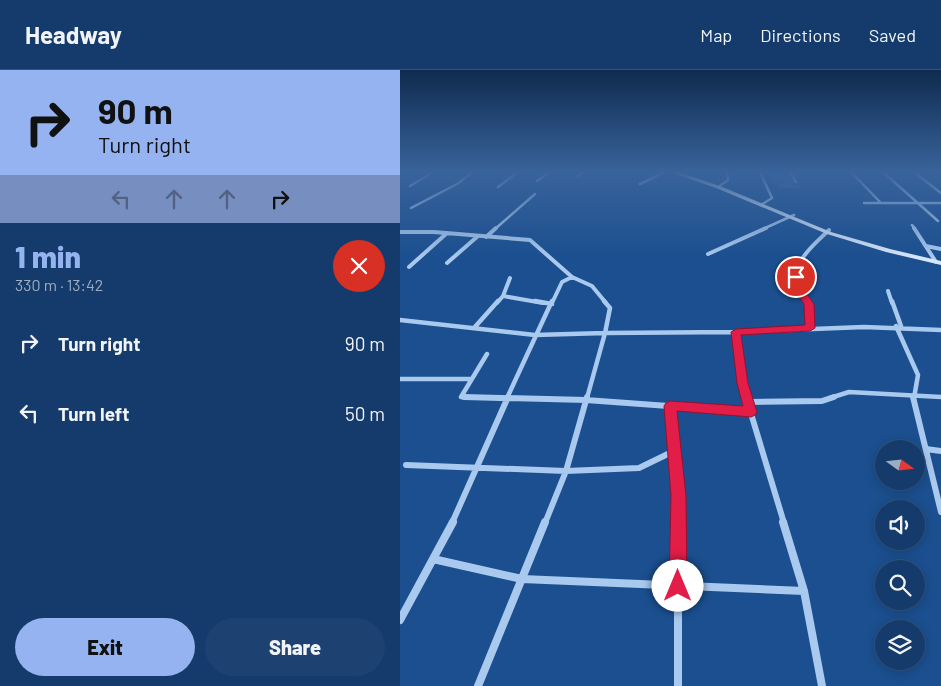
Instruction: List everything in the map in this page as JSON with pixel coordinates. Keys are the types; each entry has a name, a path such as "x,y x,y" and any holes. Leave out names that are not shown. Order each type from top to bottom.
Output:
{"main road":[{"path":"754,201 828,231 888,251 938,261"}],"street":[{"path":"411,208 425,201"},
{"path":"486,237 527,201"},
{"path":"762,204 767,201"},
{"path":"915,201 938,221"},
{"path":"864,203 941,203"},
{"path":"708,254 792,216"},
{"path":"912,225 938,261"},
{"path":"810,328 809,304 798,287 796,277 802,257 828,231"},
{"path":"400,232 530,240 572,277 592,286 610,308 605,333 566,471 478,686"},
{"path":"409,267 447,234"},
{"path":"447,263 478,236"},
{"path":"926,246 941,249"},
{"path":"400,620 457,514 535,335 562,282 572,277"},
{"path":"474,328 503,296 510,278"},
{"path":"888,291 918,375 913,395 941,512"},
{"path":"503,296 552,304"},
{"path":"400,320 535,335 736,332 899,326 941,330"},
{"path":"736,332 742,383 804,591 822,686"},
{"path":"487,354 461,397 586,400 751,412"},
{"path":"400,379 472,379"},
{"path":"748,402 822,402 849,392 941,397"},
{"path":"670,406 678,496 678,686"},
{"path":"926,449 941,451"},
{"path":"406,465 566,471 639,468 674,451"},
{"path":"433,559 522,579 804,591"}],"route":[{"path":"678,586 678,496 670,406 751,412 742,383 736,332 810,328 809,304 798,287 796,277"}]}
